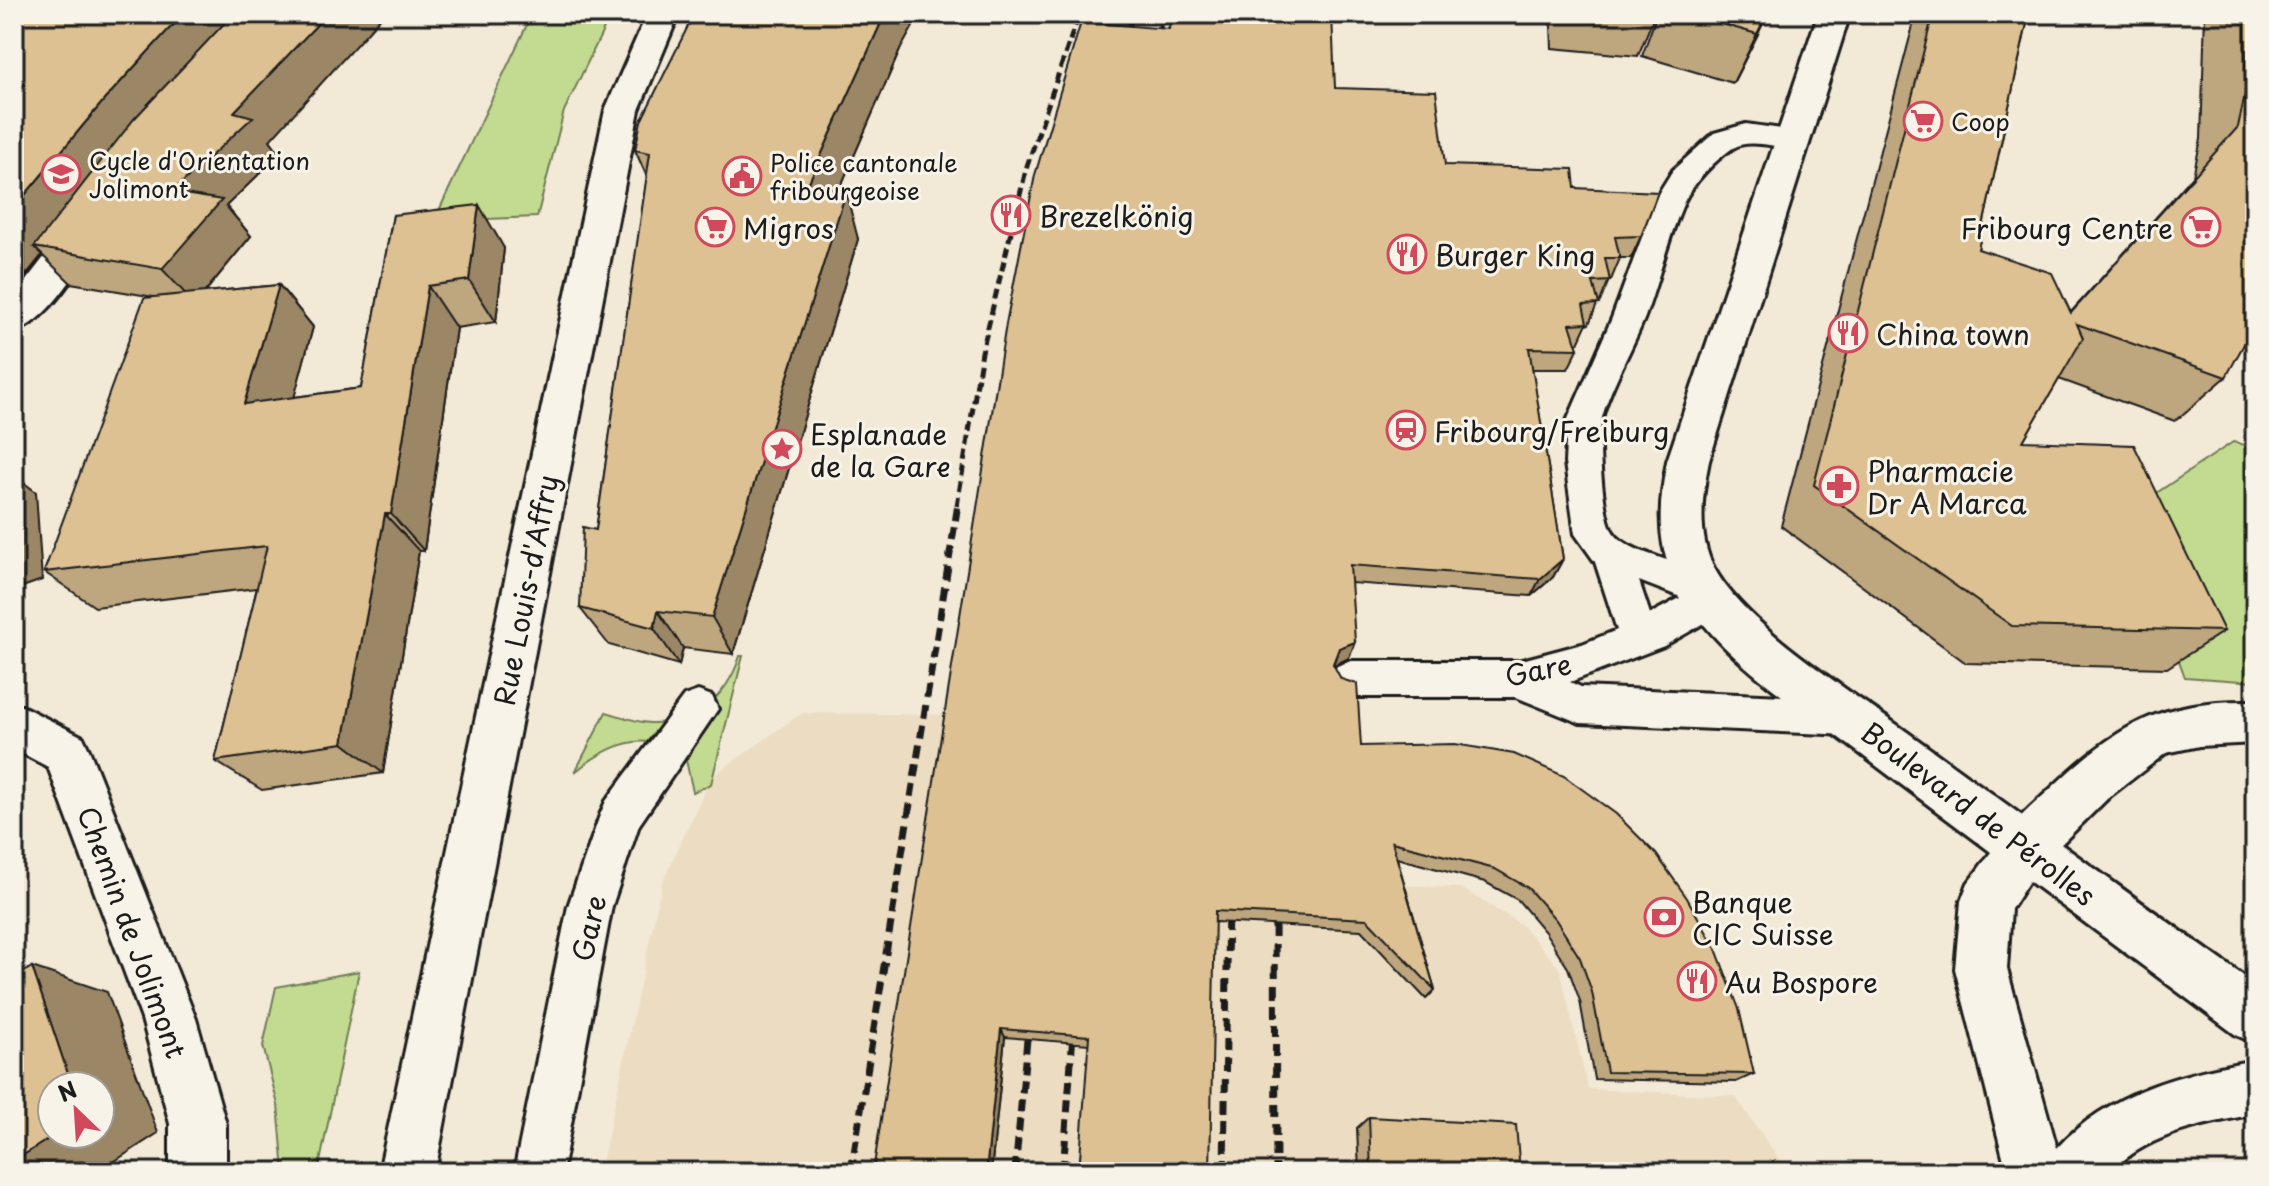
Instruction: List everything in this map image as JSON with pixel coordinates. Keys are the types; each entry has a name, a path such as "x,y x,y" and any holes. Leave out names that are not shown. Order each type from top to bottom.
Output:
{"main road":[{"name":"Rue Louis-d'Affry","path":"407,1172 622,110 663,14"},
{"name":"Boulevard de Pérolles","path":"1834,14 1699,420 1684,479 1683,540 1689,562 1711,600 1759,646 2024,847 2255,1016"},
{"path":"14,318 33,301 114,191"},
{"path":"2035,1172 1981,969 1986,901 2024,847 2128,752 2169,730 2231,721 2255,722"},
{"name":"Chemin de Jolimont","path":"14,728 22,727 66,752 169,1019 198,1124 198,1172"},
{"path":"2073,1172 2107,1137 2195,1098 2255,1087"}],"lane":[{"path":"1639,638 1611,554 1593,534 1583,463 1584,421 1628,318 1669,202 1684,177 1724,140 1746,134 1794,139"},
{"path":"1611,554 1691,585 1711,600"},
{"name":"Gare","path":"1351,679 1518,679 1586,660 1639,638 1711,600"},
{"path":"1518,679 1580,705 1850,717"},
{"name":"Gare","path":"538,1172 590,906 621,815 698,709"}],"shaded area":[{"path":"802,713 1351,719 1356,883 1461,888 1521,924 1560,969 1588,1089 1735,1096 1788,1172 600,1172 662,883 711,777"}],"green space":[{"path":"532,14 611,14 564,111 537,217 434,221"},
{"path":"2233,442 2255,448 2255,682 2185,677 2125,514"},
{"path":"740,656 743,656 711,784 693,792 686,760 665,747 647,742 614,748 575,772 606,712 650,723 682,719 718,695 727,684"},
{"path":"359,971 318,1172 284,1172 278,1105 263,1046 276,987"}],"building":[{"path":"14,14 185,14 105,99 14,208"},
{"path":"233,14 327,14 234,112 253,117 172,192 222,200 162,269 34,247 134,119"},
{"path":"694,14 885,14 808,184 846,192 712,617 658,611 654,628 580,608 583,527 596,530 650,153 635,150 641,121"},
{"path":"1171,14 1332,14 1335,88 1436,91 1445,165 1573,169 1575,188 1658,192 1641,236 1615,237 1620,258 1605,258 1610,281 1593,282 1599,304 1583,305 1587,323 1570,324 1578,349 1529,348 1563,559 1540,579 1350,565 1355,642 1339,648 1333,664 1341,679 1357,684 1361,746 1455,744 1514,754 1564,776 1616,814 1656,854 1687,898 1716,949 1739,1009 1754,1074 1607,1072 1592,992 1580,958 1556,920 1528,888 1495,869 1392,842 1435,990 1367,919 1215,911 1210,1172 1079,1172 1089,1036 1001,1029 986,1172 873,1172 1006,324 1035,175 1081,22 1169,29"},
{"path":"1687,14 1767,14 1757,34"},
{"path":"1933,14 2029,14 1978,249 2052,273 2071,313 2238,127 2246,90 2245,14 2255,14 2255,324 2226,377 2077,324 2083,338 2023,441 2134,445 2224,631 2012,626 1814,485"},
{"path":"479,205 469,280 428,286 391,514 385,514 343,743 215,761 267,546 44,572 144,298 279,285 244,404 361,388 393,215"},
{"path":"32,967 67,1070 36,1070 36,1147 14,1161 14,978"},
{"path":"1369,1117 1516,1125 1520,1172 1371,1172"}],"railway":[{"path":"957,506 982,352 1027,166 1079,14"},
{"path":"1126,46 1132,14"},
{"path":"1157,48 1162,14"},
{"path":"851,1172 958,504"},
{"path":"1224,1172 1228,902"},
{"path":"1275,904 1276,1172"},
{"path":"1015,1172 1029,1017"},
{"path":"1063,1172 1074,1020"}],"place":[{"name":"Coop","path":"1923,121"},
{"name":"Cycle d'Orientation Jolimont","path":"61,174"},
{"name":"Police cantonale fribourgeoise","path":"742,176"},
{"name":"Brezelkönig","path":"1011,215"},
{"name":"Migros","path":"715,227"},
{"name":"Fribourg Centre","path":"2201,227"},
{"name":"Burger King","path":"1407,254"},
{"name":"China town","path":"1848,333"},
{"name":"Fribourg/Freiburg","path":"1406,430"},
{"name":"Esplanade de la Gare","path":"782,449"},
{"name":"Pharmacie Dr A Marca","path":"1839,486"},
{"name":"Banque CIC Suisse","path":"1664,917"},
{"name":"Au Bospore","path":"1697,981"}]}
